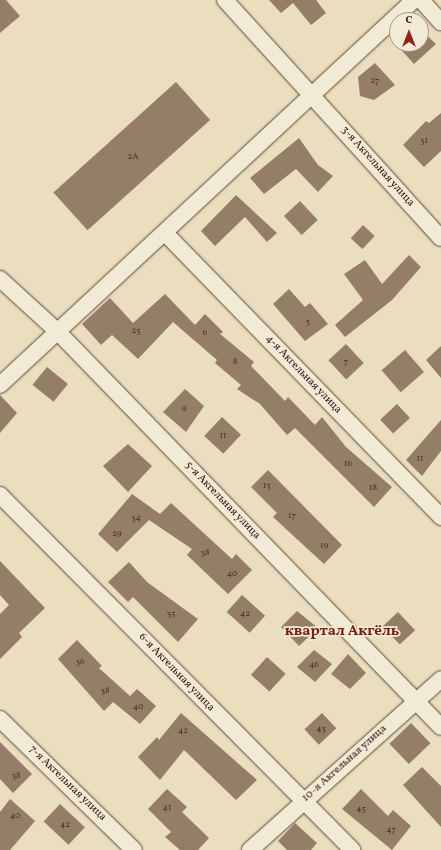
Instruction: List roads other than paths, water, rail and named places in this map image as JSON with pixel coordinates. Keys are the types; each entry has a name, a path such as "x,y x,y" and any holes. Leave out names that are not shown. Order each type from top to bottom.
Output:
{"street":[{"name":"3-я Акгельная улица","path":"225,0 313,95 441,238"},
{"path":"0,385 166,234 414,0"},
{"path":"421,0 441,22"},
{"name":"4-я Акгельная улица","path":"166,234 441,517"},
{"name":"5-я Акгельная улица","path":"0,279 58,332 441,727"},
{"name":"6-я Акгельная улица","path":"0,495 302,802 352,850"},
{"name":"10-я Акгельная улица","path":"250,850 441,678"},
{"name":"7-я Акгельная улица","path":"0,719 134,850"}],"district":[{"name":"квартал Акгёль","path":"342,632"}]}
